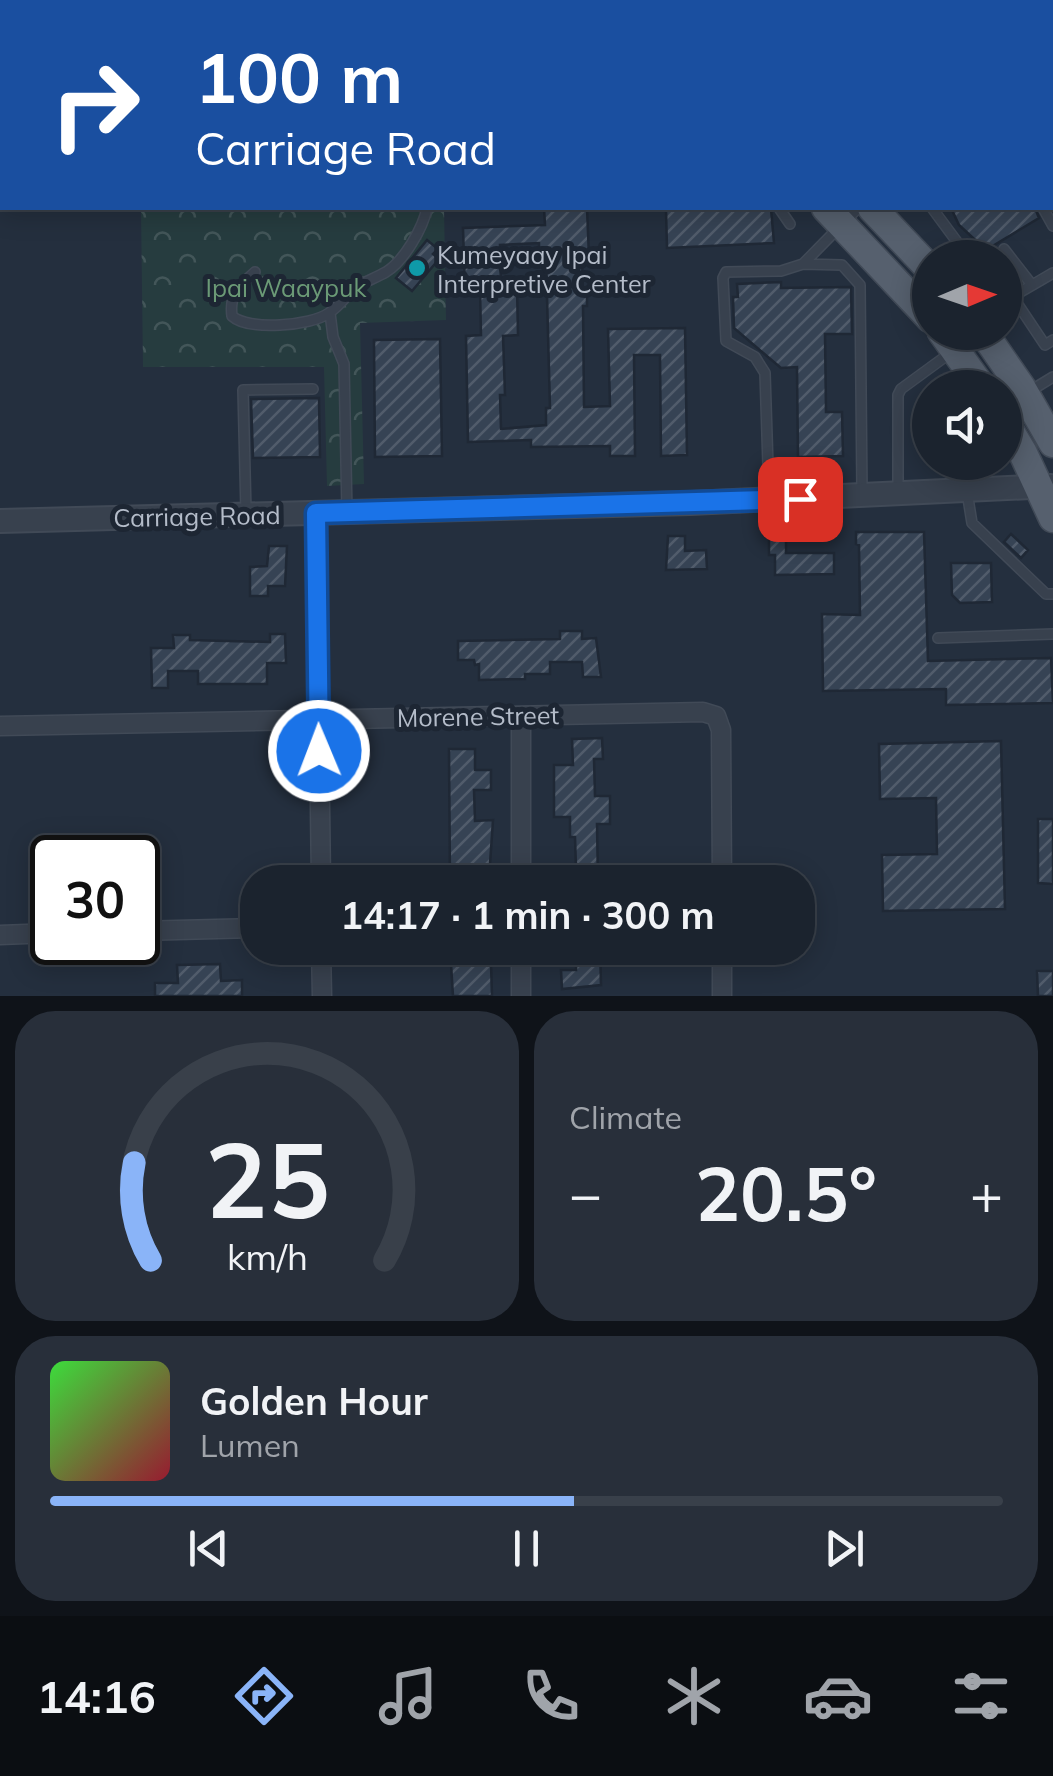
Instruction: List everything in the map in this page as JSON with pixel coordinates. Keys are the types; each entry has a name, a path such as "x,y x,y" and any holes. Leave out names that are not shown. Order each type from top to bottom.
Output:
{"main road":[{"path":"874,210 912,250"},
{"path":"842,213 870,252 912,298"},
{"path":"995,350 1053,443"},
{"path":"1022,449 1046,487 1053,518"}],"street":[{"name":"Carriage Road","path":"0,521 769,500 1046,487"},
{"path":"316,513 320,865"},
{"name":"Morene Street","path":"0,726 684,710 716,716 720,730 722,865"},
{"path":"521,865 522,716"},
{"path":"160,930 240,928"},
{"path":"0,935 30,934"},
{"path":"321,965 322,996"},
{"path":"521,965 521,996"},
{"path":"722,965 722,996"}],"lane":[{"path":"255,272 236,288 230,302 232,316 240,323 258,326 316,319 330,313 361,284 390,270 424,224 426,210"},
{"path":"780,210 790,224"},
{"path":"933,210 956,240"},
{"path":"803,264 842,213"},
{"path":"850,273 870,252"},
{"path":"769,500 767,380 754,357 726,342 723,278 726,272 781,271 803,264 842,265 860,289 862,496"},
{"path":"1022,272 1032,285"},
{"path":"1022,291 1053,273"},
{"path":"330,313 333,338 344,364 347,512"},
{"path":"1022,317 1045,346 1053,340"},
{"path":"898,495 898,395 940,350"},
{"path":"1026,394 1053,376"},
{"path":"246,515 243,390 313,389"},
{"path":"967,492 972,523 1046,594 1053,594"},
{"path":"938,638 1053,634"}],"green space":[{"name":"Ipai Waaypuk","path":"141,210 444,210 446,320 360,323 364,484 327,486 324,367 143,367"}],"building":[{"path":"544,210 587,210 589,257 582,257 583,293 587,293 587,306 583,306 584,407 610,406 608,329 685,328 687,455 661,456 660,355 634,355 635,456 610,456 610,446 531,447 531,440 468,442 466,336 481,335 480,289 465,290 463,228 545,225","holes":["539,243 539,258 546,258 550,408 546,408 546,425 501,429 500,395 505,395 503,336 518,335 517,287 501,287 500,245"]},
{"path":"666,210 771,210 774,243 667,248"},
{"path":"952,210 1036,210 1039,218 1003,240 975,240 959,225"},
{"name":"Kumeyaay Ipai Interpretive Center","path":"427,240 438,249 433,254 439,259 412,291 396,278"},
{"path":"781,282 781,288 851,287 852,334 825,334 826,412 842,412 843,456 798,457 797,367 781,368 734,328 733,297 738,297 737,284"},
{"path":"440,339 442,456 375,457 374,340"},
{"path":"319,398 320,457 253,458 251,399"},
{"path":"856,532 924,532 928,661 1051,658 1053,703 946,705 946,689 823,691 822,614 860,615"},
{"path":"1011,534 1028,550 1021,558 1004,542"},
{"path":"668,536 685,536 685,551 706,550 707,569 666,570"},
{"path":"769,536 786,536 786,553 834,553 834,574 775,575 775,555 769,555"},
{"path":"269,546 287,546 285,586 268,586 268,596 250,596 250,567 267,566"},
{"path":"951,563 991,563 992,602 960,603 952,595"},
{"path":"560,631 582,631 582,639 596,638 601,677 583,677 582,662 550,662 550,674 479,680 479,664 458,660 458,641 560,639"},
{"path":"270,634 285,634 286,663 267,663 267,684 198,684 198,671 168,671 168,688 152,688 151,648 174,648 173,635 190,635 190,640 270,642"},
{"path":"602,738 603,759 594,759 595,796 610,796 610,824 597,824 598,865 576,865 570,817 554,817 554,765 573,765 572,739"},
{"path":"1001,741 1005,909 883,911 882,855 937,854 936,798 880,799 879,744"},
{"path":"449,749 475,749 475,770 491,770 491,790 474,790 475,821 493,820 490,864 450,865"},
{"path":"1038,819 1053,819 1053,884 1038,883"},
{"path":"220,964 221,981 242,980 242,996 155,996 155,983 178,983 177,965"},
{"path":"451,965 491,965 492,996 453,996"},
{"path":"576,965 600,965 601,985 562,989 561,970 576,970"},
{"path":"1037,971 1053,971 1053,996 1038,996"}],"place":[{"name":"Kumeyaay Ipai Interpretive Center","path":"417,268"}],"route":[{"path":"319,751 316,513 800,499"}]}
